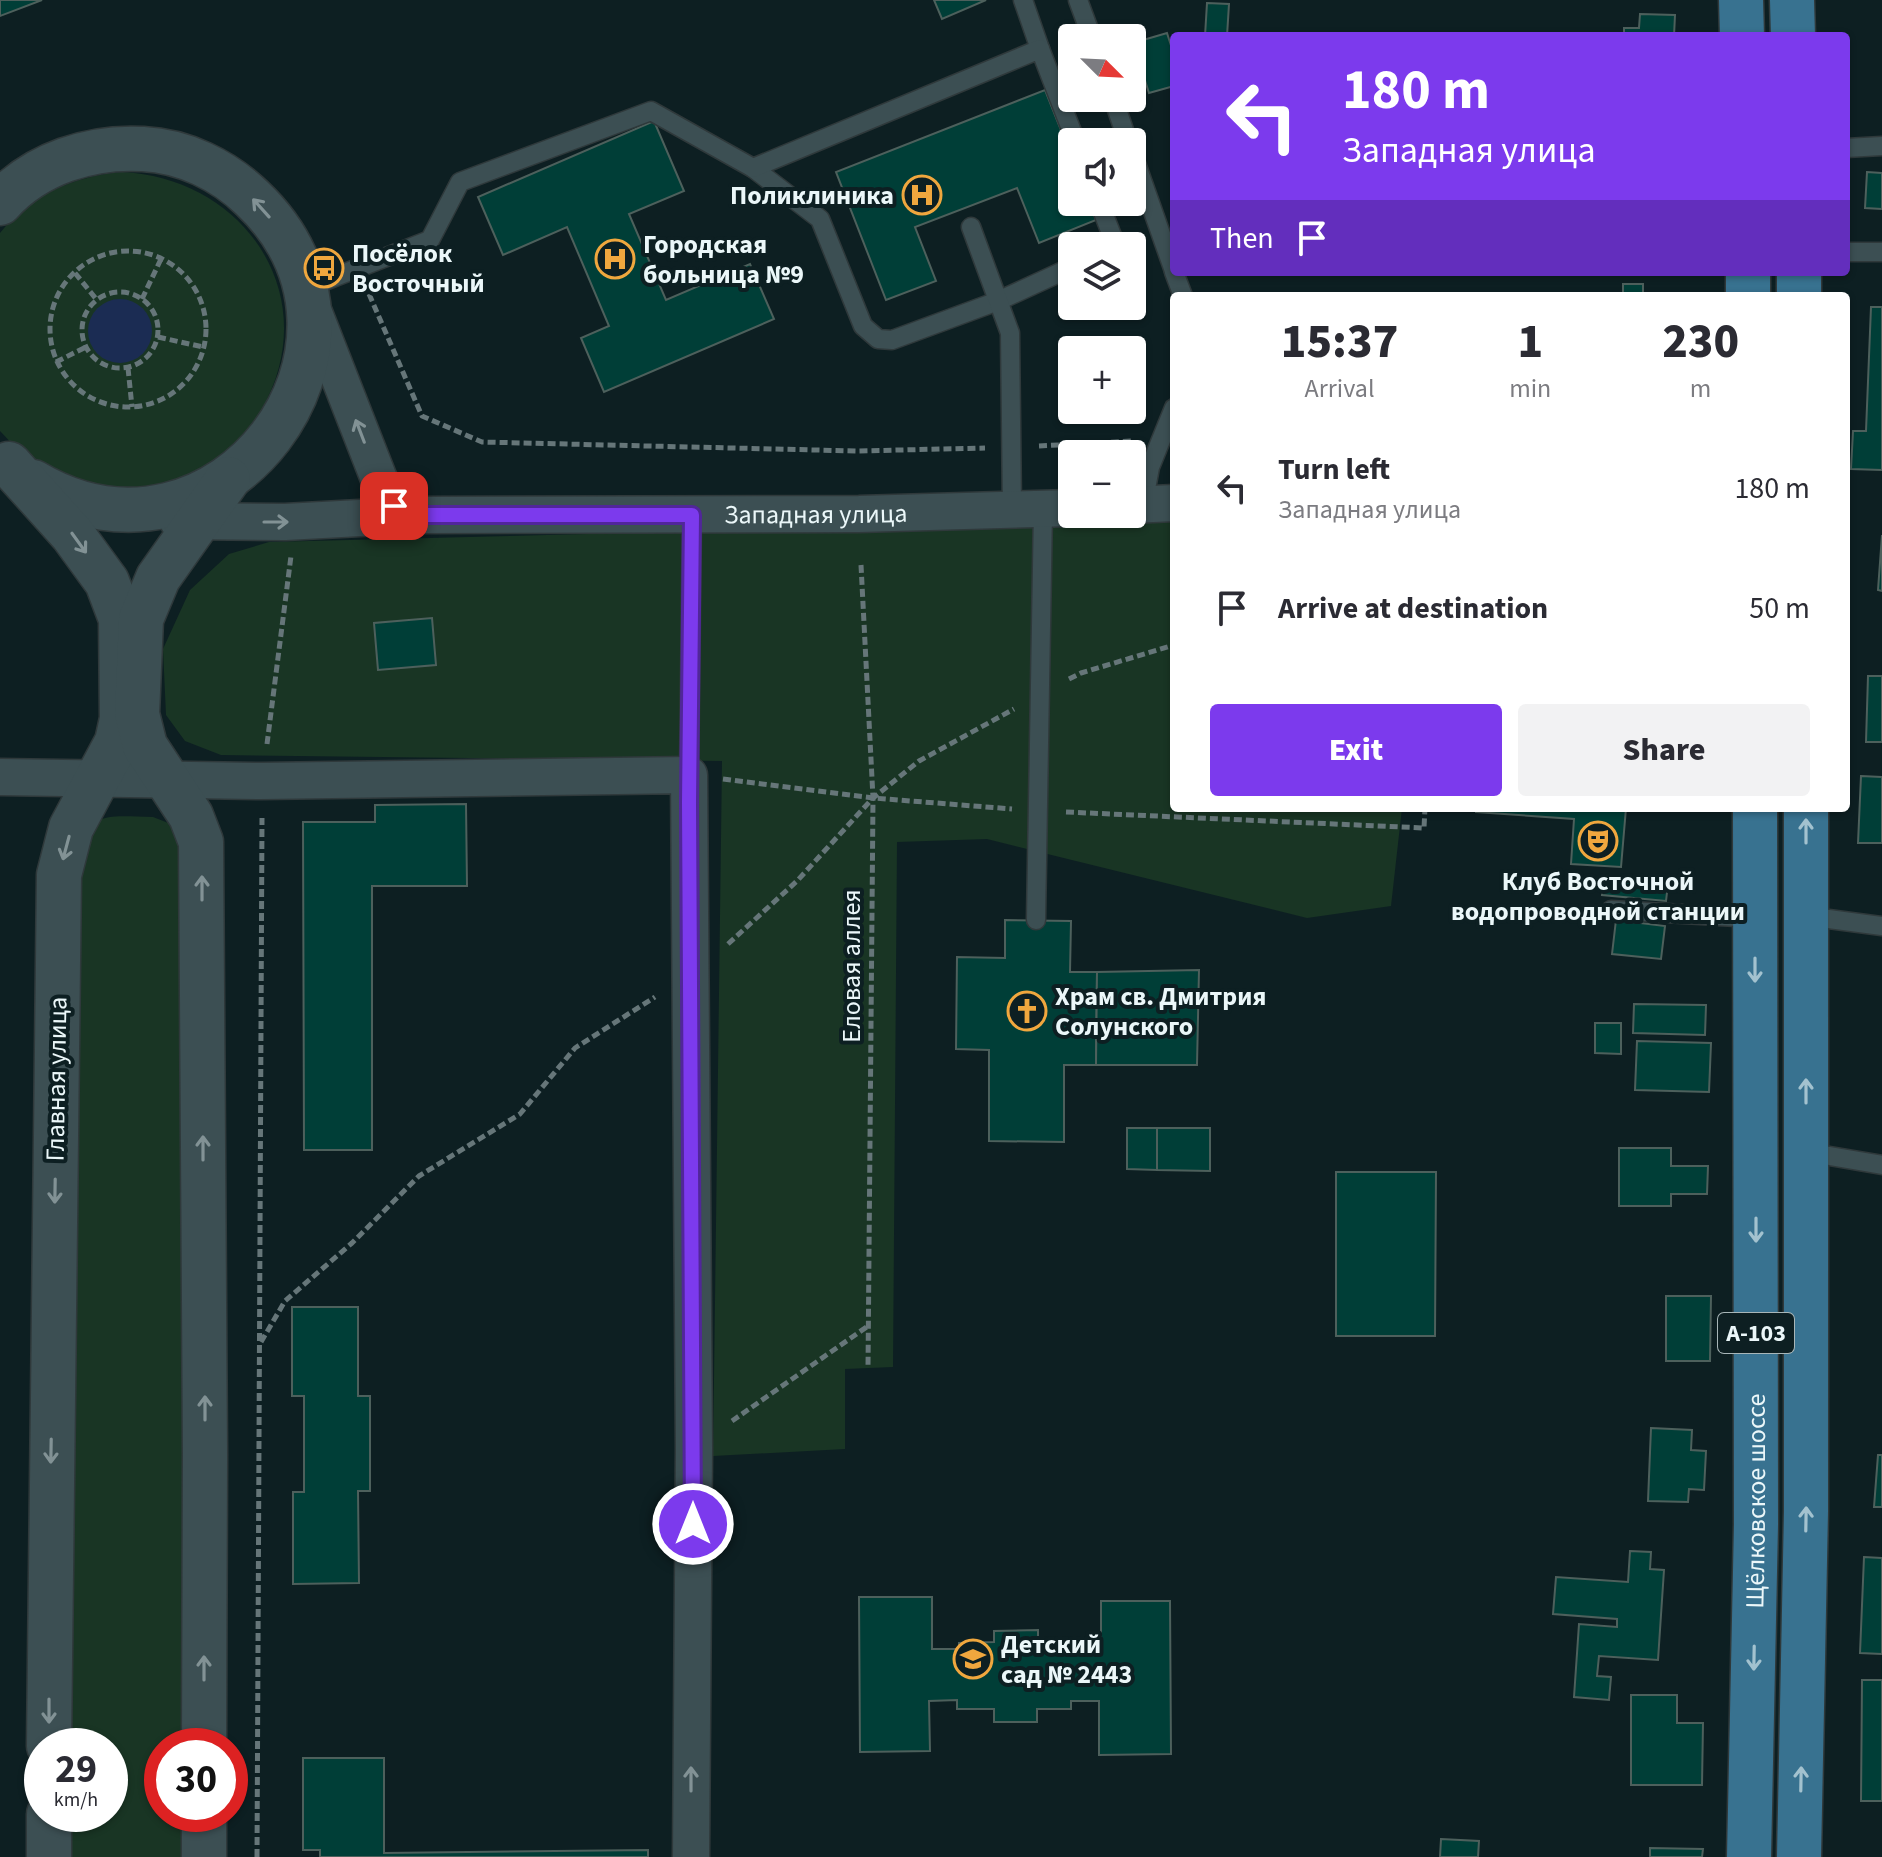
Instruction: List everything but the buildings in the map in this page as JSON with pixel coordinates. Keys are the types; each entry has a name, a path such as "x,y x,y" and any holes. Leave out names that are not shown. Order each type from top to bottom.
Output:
{"main road":[{"path":"1741,0 1742,32"},
{"path":"1792,0 1793,32"},
{"name":"Щёлковское шоссе","path":"1749,1857 1756,1524 1755,812"},
{"name":"Щёлковское шоссе","path":"1799,1857 1806,1511 1806,812"}],"street":[{"path":"0,187 71,158 122,148 161,151 199,162 242,189 262,207 291,250 379,479 394,506 416,515"},
{"path":"0,203 47,168"},
{"path":"204,1728 201,842 191,816 145,746 137,714 141,619 158,578 228,479 266,445 293,402 307,351 309,325 304,289"},
{"path":"4,459 51,491 99,507 132,509 166,505 198,495 228,479"},
{"name":"Главная улица","path":"4,459 72,534 107,582 121,619 122,719 117,742 71,828 59,875 49,1728"},
{"name":"Западная улица","path":"99,507 131,517 165,521 285,522 416,515 692,515 1042,509"},
{"path":"0,777 262,781 689,775 700,1459 699,1855"},
{"path":"49,1832 49,1857"},
{"path":"204,1832 204,1857"}],"lane":[{"path":"1023,0 1071,128"},
{"path":"1078,0 1087,24"},
{"path":"753,168 1040,49"},
{"path":"304,289 430,240 460,182 651,111 753,168 820,219 863,326 871,336 892,340 998,301 1058,273"},
{"path":"1850,148 1882,146"},
{"path":"1146,192 1170,260"},
{"path":"971,227 1010,333 1011,448 1042,509 1036,920"},
{"path":"1850,252 1882,252"},
{"path":"1150,504 1150,467 1170,417"},
{"path":"689,775 692,515"},
{"path":"1611,910 1755,918"},
{"path":"1806,916 1882,926"},
{"path":"1806,1152 1882,1165"}],"path":[{"path":"142,252 161,259 183,273 198,293 207,323 200,361 185,384 172,395 146,406 113,407 82,394 56,362 49,337 54,304 68,279 75,273 89,261 103,255 142,252"},
{"path":"142,299 161,259"},
{"path":"358,267 422,416 482,442 857,451 1011,448 1160,440"},
{"path":"75,273 97,300"},
{"path":"123,292 142,299 155,316 158,337 149,355 128,368 105,366 95,360 82,334 88,310 105,295 123,292"},
{"path":"158,337 203,347"},
{"path":"56,362 86,347"},
{"path":"128,368 132,407"},
{"path":"257,1857 262,781 292,555"},
{"name":"Еловая аллея","path":"861,565 873,798 868,1368"},
{"path":"700,1459 869,1326"}],"green space":[{"path":"122,172 166,179 205,196 237,220 262,250 278,286 284,325 279,367 262,409 240,440 221,458 188,478 129,491 46,471 27,458 0,431 0,233 25,208 55,190 87,178"},
{"path":"1170,519 1170,812 1402,812 1391,906 1307,918 987,839 897,842 893,1367 845,1369 845,1449 713,1456 722,761 221,755 185,741 166,715 163,649 190,590 229,554 269,542 1058,522 1058,528 1146,528 1146,520"},
{"path":"116,817 153,817 176,826 186,849 185,1728 144,1728 144,1832 185,1832 185,1857 69,1857 69,1832 128,1832 128,1728 69,1728 74,849 89,827 97,821"}],"water":[{"path":"120,299 143,308 152,331 143,354 120,363 97,354 88,331 97,308"}],"place":[{"name":"Поликлиника","path":"922,195"},
{"name":"Городская больница №9","path":"615,259"},
{"name":"Посёлок Восточный","path":"324,268"},
{"name":"Клуб Восточной водопроводной станции","path":"1598,841"},
{"name":"Храм св. Дмитрия Солунского","path":"1027,1011"},
{"name":"Детский сад № 2443","path":"973,1659"}],"route":[{"path":"394,506 416,515 692,515 689,973 693,1524"}]}
